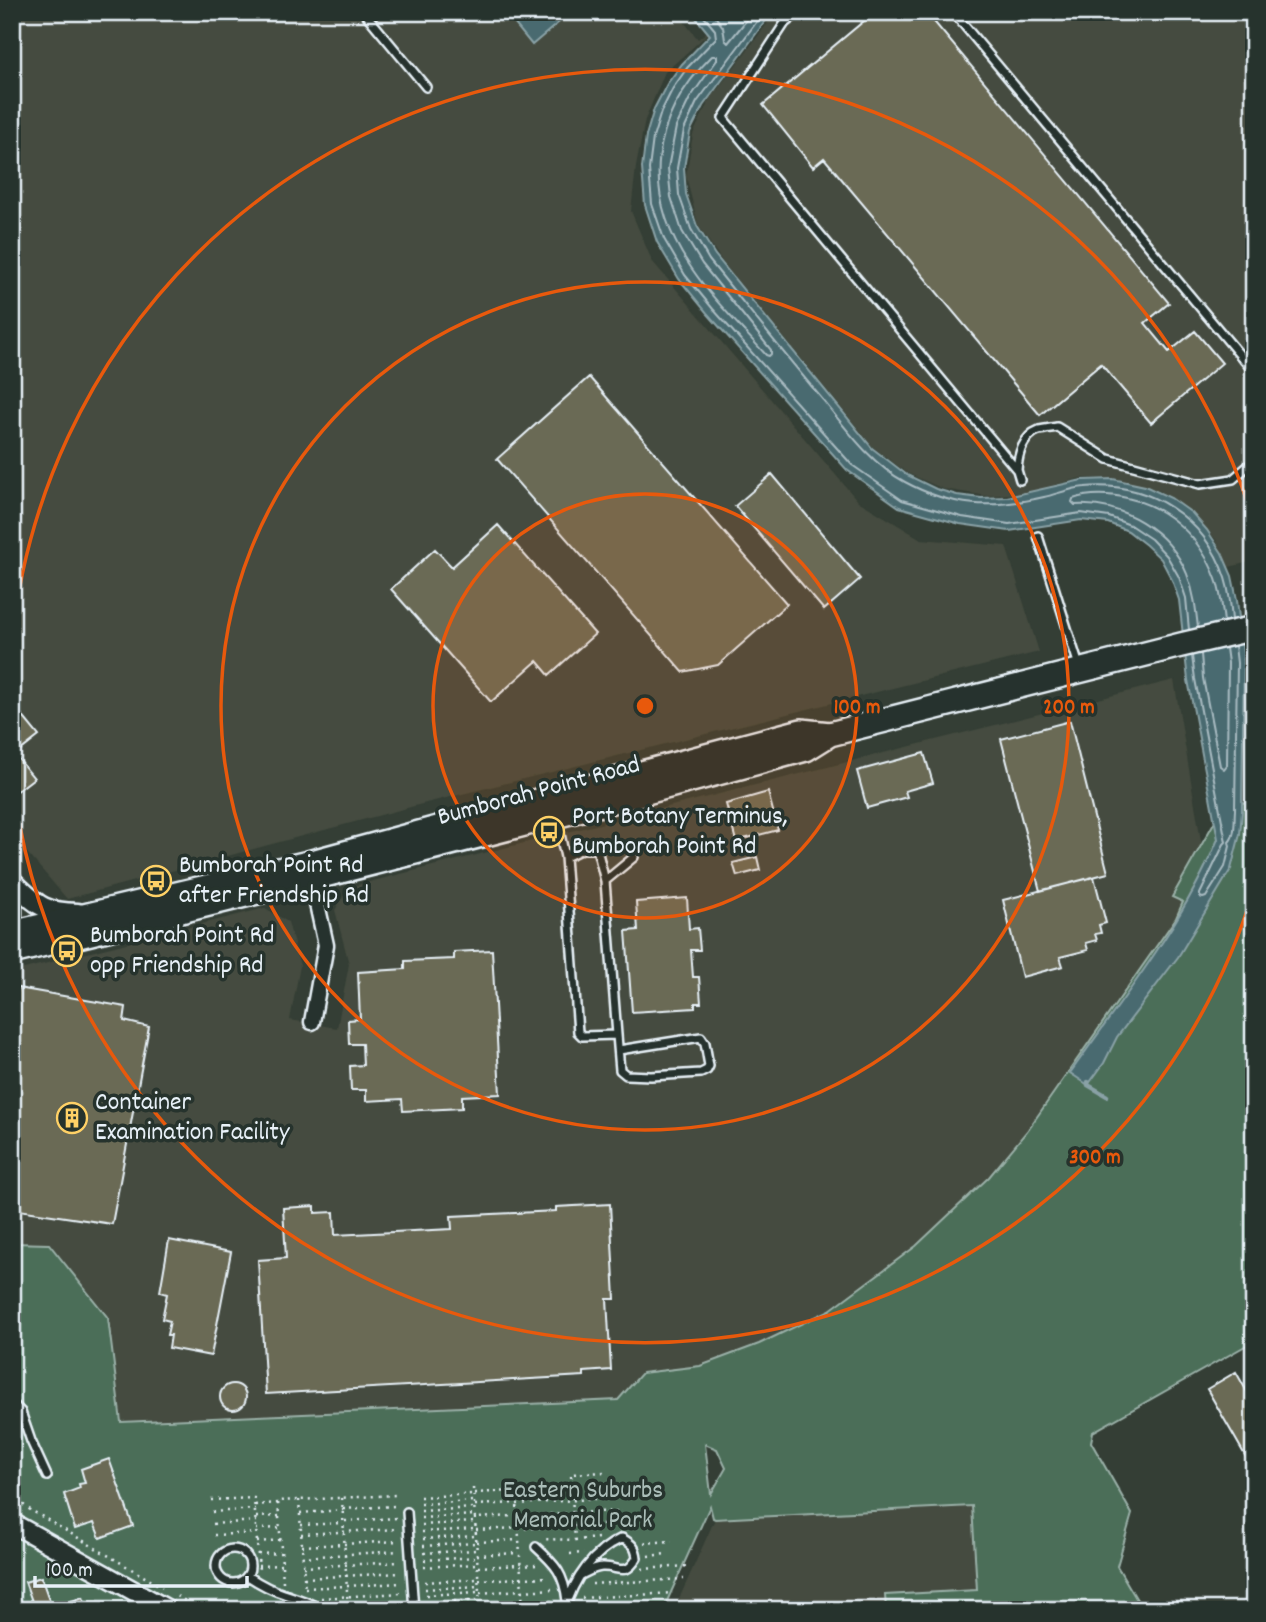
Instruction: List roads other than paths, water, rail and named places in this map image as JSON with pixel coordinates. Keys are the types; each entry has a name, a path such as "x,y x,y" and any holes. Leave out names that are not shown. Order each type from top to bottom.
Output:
{"main road":[{"name":"Bumborah Point Road","path":"12,952 614,791 806,749 830,734 1080,670 1181,645 1250,636"},
{"name":"Bumborah Point Road","path":"12,933 93,914 310,872 556,817 614,791"}],"street":[{"path":"310,872 326,945 312,1021"},
{"path":"12,881 39,905 56,912 93,914"},
{"path":"12,900 12,914"},
{"path":"12,1523 173,1603"}],"lane":[{"path":"364,12 426,87"},
{"path":"799,12 785,23 723,118 1017,470"},
{"path":"953,12 1254,372"},
{"path":"1020,480 1018,460 1025,441 1036,431 1057,427 1108,459 1200,484 1233,479 1254,461"},
{"path":"1038,536 1080,670"},
{"path":"556,817 565,857 578,1032 582,1036 617,1035"},
{"path":"565,857 582,849 597,849 604,881 620,1070 622,1073 651,1076 701,1073 709,1066 705,1043 701,1037 619,1050"},
{"path":"604,881 634,857"},
{"path":"12,1403 21,1412 47,1476"},
{"path":"407,1511 414,1610"},
{"path":"564,1604 581,1574 610,1544 622,1538 634,1545 637,1558 628,1569 602,1567 581,1574"},
{"path":"537,1544 555,1564 565,1584 564,1604"},
{"path":"229,1549 244,1552 250,1561 248,1577 235,1584 222,1579 216,1568 219,1556 229,1549"},
{"path":"248,1577 264,1587 310,1602 321,1610"}],"water":[{"path":"505,12 571,12 532,45"},
{"path":"691,12 772,12 703,106 690,132 684,168 686,194 697,226 715,255 872,448 907,475 936,489 957,495 1007,497 1082,480 1113,479 1145,486 1171,498 1192,513 1222,553 1232,576 1244,662 1242,811 1240,834 1231,869 1178,957 1117,1037 1104,1063 1088,1085 1070,1073 1169,931 1218,839 1188,680 1179,600 1172,580 1161,559 1146,545 1128,531 1108,523 1081,520 1009,531 960,524 899,507 847,470 707,313 679,279 657,242 645,205 642,168 646,136 654,109 667,84 682,64 710,35"}],"waterway":[{"path":"1088,1082 1088,1085 1107,1096"}],"place":[{"name":"Port Botany Terminus, Bumborah Point Rd","path":"549,832"},
{"name":"Bumborah Point Rd after Friendship Rd","path":"156,881"},
{"name":"Bumborah Point Rd opp Friendship Rd","path":"67,951"},
{"name":"Container Examination Facility","path":"72,1118"}],"park label":[{"name":"Eastern Suburbs Memorial Park","path":"583,1506"}]}
